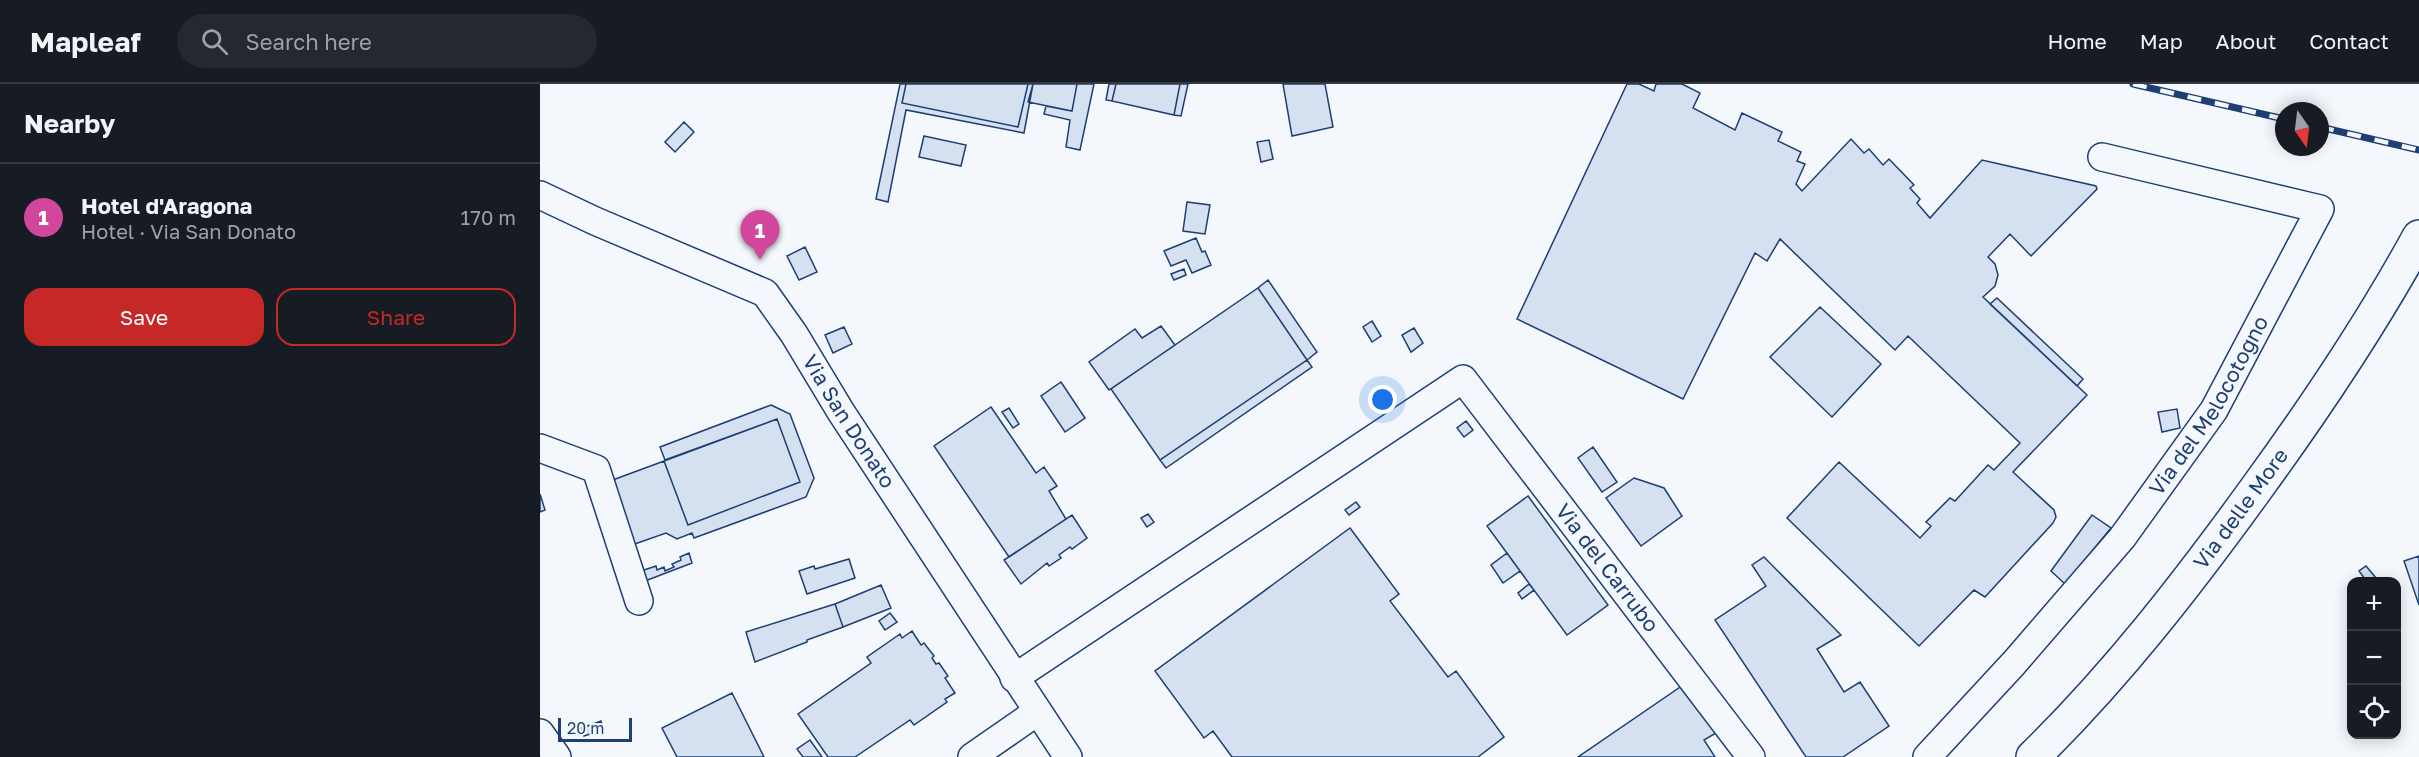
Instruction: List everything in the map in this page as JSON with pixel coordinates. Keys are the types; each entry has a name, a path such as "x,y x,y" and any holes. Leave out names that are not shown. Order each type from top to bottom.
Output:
{"main road":[{"name":"Via delle More","path":"2033,757 2124,660 2195,574 2340,370 2395,281 2419,237"}],"street":[{"name":"Via del Melocotogno","path":"1927,757 2014,663 2122,538 2214,410 2320,209 2102,157"},
{"name":"Via San Donato","path":"540,195 595,221 765,293 794,334 841,412 1014,678 1068,757"},
{"name":"Via del Carrubo","path":"1014,678 1463,379 1751,757"},
{"path":"540,448 596,469 639,601"},
{"path":"972,757 1037,712"},
{"path":"540,733 558,757"}],"building":[{"path":"900,84 906,84 902,103 1018,127 1028,84 1033,84 1024,133 906,110 888,202 876,199"},
{"path":"906,84 1028,84 1018,127 902,103"},
{"path":"1033,84 1077,84 1072,111 1028,102"},
{"path":"1077,84 1094,84 1080,150 1066,147 1070,120 1044,114 1046,106 1072,111"},
{"path":"1109,84 1116,84 1112,101 1106,100"},
{"path":"1116,84 1180,84 1174,115 1112,101"},
{"path":"1180,84 1188,84 1181,116 1174,115"},
{"path":"1283,84 1325,84 1333,127 1292,136"},
{"path":"1627,84 1639,84 1654,91 1656,84 1682,84 1700,93 1693,108 1735,130 1742,113 1782,132 1778,141 1801,152 1797,161 1805,164 1796,184 1802,191 1851,139 1864,153 1869,149 1883,165 1889,159 1914,185 1910,188 1920,199 1917,203 1930,218 1982,160 2096,186 2097,189 2031,256 2010,234 1988,257 1995,264 1998,275 1995,286 1983,297 2087,395 2013,472 2054,510 2056,517 1985,597 1974,590 1919,646 1787,518 1839,462 1920,538 1931,526 1926,522 1950,498 1955,501 1988,465 1994,470 2020,443 1908,336 1895,350 1780,239 1767,261 1755,253 1683,399 1517,319"},
{"path":"684,122 694,132 675,152 665,142"},
{"path":"924,136 966,145 961,166 919,157"},
{"path":"1269,140 1273,159 1261,162 1257,142"},
{"path":"1187,202 1210,205 1205,234 1183,231"},
{"path":"1196,238 1211,265 1192,273 1186,260 1171,266 1164,251"},
{"path":"805,247 817,272 799,280 787,256"},
{"path":"1184,269 1186,275 1174,280 1171,274"},
{"path":"1268,280 1317,352 1307,360 1258,288"},
{"path":"1258,288 1307,360 1160,460 1111,389"},
{"path":"1997,298 2083,379 2077,386 1990,304"},
{"path":"1820,307 1881,364 1832,417 1770,357"},
{"path":"1372,321 1381,336 1372,342 1363,327"},
{"path":"1161,326 1175,345 1109,390 1089,362 1135,329 1142,338"},
{"path":"844,327 852,344 833,353 825,335"},
{"path":"1414,328 1423,343 1411,352 1402,335"},
{"path":"1307,360 1312,367 1166,468 1160,460"},
{"path":"1061,382 1085,418 1065,432 1041,396"},
{"path":"771,405 790,414 814,478 806,497 694,538 692,533 677,539 666,533 629,546 610,481 664,461 688,525 800,482 777,419 665,460 660,447"},
{"path":"991,407 1036,473 1044,467 1057,486 1049,491 1066,519 1009,557 934,446"},
{"path":"1009,408 1019,424 1013,428 1002,412"},
{"path":"2177,409 2180,428 2162,432 2158,412"},
{"path":"777,419 800,482 688,525 664,461"},
{"path":"1466,421 1473,430 1464,437 1457,428"},
{"path":"1593,447 1617,482 1602,492 1578,458"},
{"path":"1634,478 1664,488 1682,516 1641,546 1606,498"},
{"path":"540,494 545,510 540,512"},
{"path":"1528,496 1608,605 1567,635 1487,526"},
{"path":"1356,502 1360,507 1349,515 1345,510"},
{"path":"1148,514 1154,522 1147,527 1141,518"},
{"path":"1072,515 1087,538 1059,555 1061,558 1049,566 1047,563 1021,584 1004,560"},
{"path":"2092,515 2111,528 2065,584 2051,571"},
{"path":"1350,528 1399,594 1390,601 1448,677 1456,671 1504,737 1478,757 1232,757 1213,731 1204,738 1155,671"},
{"path":"689,553 692,563 645,581 641,571 656,566 657,570 664,567 665,571 674,567 672,564 681,560 680,557"},
{"path":"1507,553 1520,571 1503,583 1491,565"},
{"path":"2419,556 2419,605 2404,561"},
{"path":"1764,557 1841,635 1817,649 1844,692 1860,682 1889,726 1843,757 1806,757 1715,620 1766,586 1752,565"},
{"path":"849,559 855,578 807,594 799,571"},
{"path":"2366,566 2375,577 2363,577 2359,571"},
{"path":"1529,584 1534,590 1522,599 1518,593"},
{"path":"881,585 891,608 843,627 835,604"},
{"path":"835,604 843,627 755,662 746,632"},
{"path":"890,613 897,622 885,630 879,621"},
{"path":"912,631 921,645 924,643 934,656 932,658 936,664 939,663 948,676 945,678 955,693 945,699 947,702 914,725 910,720 855,757 828,757 798,714 871,663 867,657 900,634 902,638"},
{"path":"1689,681 1721,730 1704,740 1715,757 1578,757"},
{"path":"732,693 764,757 677,757 662,728"},
{"path":"601,721 603,730 584,736 582,728"},
{"path":"810,740 822,757 803,757 797,749"}],"railway":[{"path":"2133,84 2275,117"},
{"path":"2329,129 2419,150"}],"place":[{"name":"Hotel d'Aragona","path":"760,260"}]}
